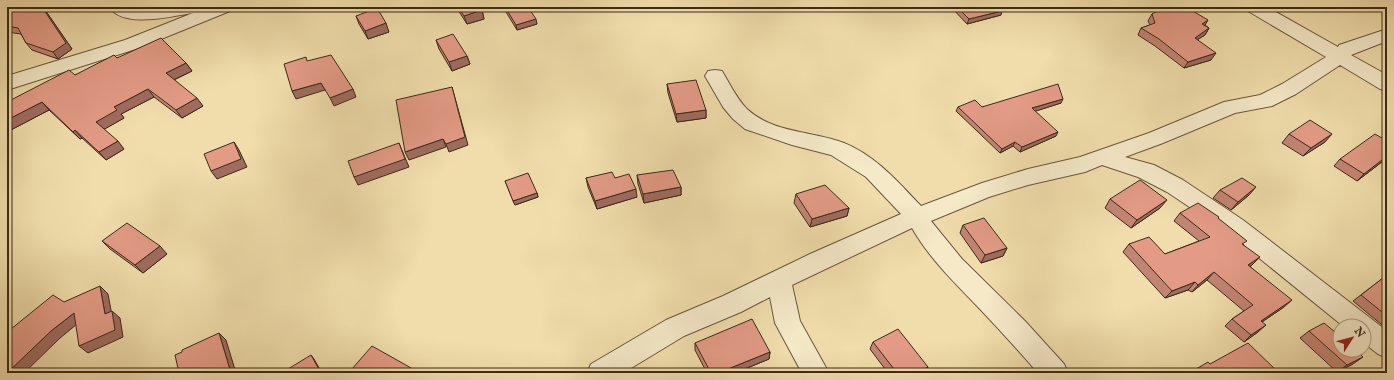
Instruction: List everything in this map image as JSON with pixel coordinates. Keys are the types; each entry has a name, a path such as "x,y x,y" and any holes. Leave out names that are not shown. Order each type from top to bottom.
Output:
{"street":[{"path":"118,7 137,15 198,7"},
{"path":"7,83 132,44 224,7"},
{"path":"1254,7 1387,84"},
{"path":"600,373 675,328 732,304 882,231 918,218 982,191 1028,177 1085,164 1100,157 1156,138 1231,107 1265,101 1289,89 1340,57 1346,49 1387,35"},
{"path":"715,76 730,102 740,114 752,124 799,140 836,149 874,171 918,218 928,235 954,266 1016,329 1055,373"},
{"path":"1100,157 1146,171 1175,186 1235,226 1352,318"},
{"path":"779,280 788,323 816,373"},
{"path":"1372,334 1387,346"}],"building":[{"path":"7,7 42,7 66,43 53,52 26,43 18,28 7,26"},
{"path":"458,7 480,7 482,10 464,16"},
{"path":"505,7 528,7 536,19 516,25"},
{"path":"957,7 998,7 1002,11 969,19"},
{"path":"1165,7 1186,7 1208,20 1202,24 1209,28 1195,38 1216,53 1188,62 1159,39 1141,28 1155,23 1152,14"},
{"path":"377,8 386,23 365,31 356,16"},
{"path":"453,34 467,56 449,62 436,40"},
{"path":"161,38 186,63 166,73 197,98 176,110 148,89 114,107 117,110 96,122 118,141 99,152 75,130 73,132 42,102 7,120 7,102 69,70 75,75 114,55 117,58"},
{"path":"331,55 353,89 330,98 321,83 292,91 284,64 306,57 307,61"},
{"path":"696,80 706,110 676,114 667,84"},
{"path":"1058,84 1063,99 1032,108 1058,132 1022,147 1015,142 1002,149 958,107 975,100 982,107"},
{"path":"452,87 465,137 446,144 443,139 405,152 396,100"},
{"path":"1310,120 1332,134 1311,148 1289,134"},
{"path":"1375,134 1387,141 1387,156 1364,174 1340,159"},
{"path":"234,142 241,159 211,171 204,154"},
{"path":"399,143 405,159 354,177 348,161"},
{"path":"673,170 681,187 643,194 637,175"},
{"path":"612,172 615,178 629,174 636,189 595,201 586,178"},
{"path":"528,173 537,193 513,201 505,181"},
{"path":"1242,178 1256,187 1238,202 1220,190"},
{"path":"1140,180 1167,200 1137,220 1110,199"},
{"path":"825,185 849,208 812,219 796,194"},
{"path":"1198,203 1219,217 1218,218 1247,241 1242,244 1260,257 1248,265 1292,300 1261,321 1266,325 1251,335 1232,319 1253,305 1214,272 1198,285 1195,282 1172,291 1129,244 1149,237 1165,254 1210,237 1180,213"},
{"path":"984,218 1007,248 985,255 963,225"},
{"path":"127,223 160,246 135,265 102,241"},
{"path":"1383,278 1387,281 1387,316 1361,295"},
{"path":"100,286 105,314 112,311 115,330 79,346 74,313 51,331 7,373 7,328 11,329 53,295 64,302"},
{"path":"752,319 770,352 718,373 711,373 695,343"},
{"path":"1324,323 1332,330 1332,352 1309,331"},
{"path":"898,329 928,367 917,373 897,373 873,342"},
{"path":"219,333 231,373 179,373 175,355 182,352 182,350"},
{"path":"1248,343 1279,373 1191,372 1208,362 1210,364"},
{"path":"372,346 420,373 355,373 351,370"},
{"path":"311,355 321,373 290,373 288,369"},
{"path":"1339,358 1361,358 1347,365"}]}
